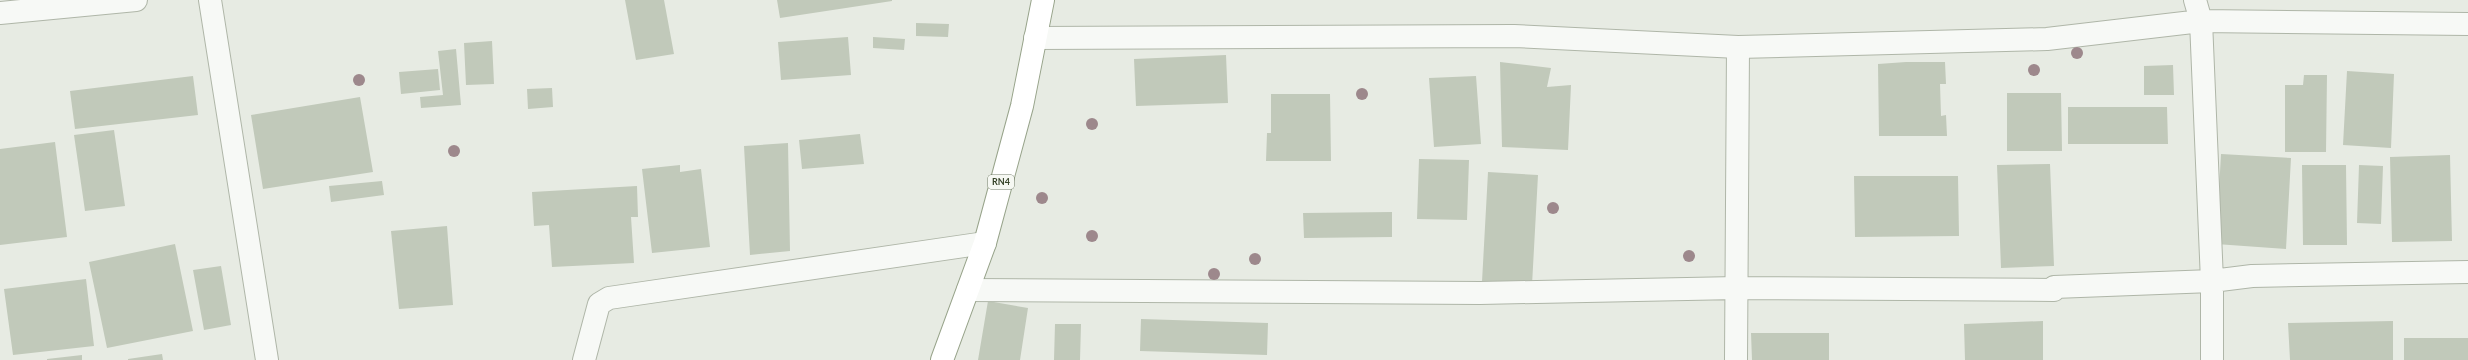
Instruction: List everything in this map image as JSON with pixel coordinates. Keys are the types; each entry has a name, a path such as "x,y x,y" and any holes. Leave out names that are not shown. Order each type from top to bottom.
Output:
{"highway":[{"name":"RN4","path":"942,360 985,243 1022,106 1034,38 1043,0"}],"street":[{"path":"0,13 103,5 136,0"},
{"path":"210,0 267,360"},
{"path":"2195,0 2201,21 2212,281 2212,360"},
{"path":"1034,38 1514,36 1738,48 2047,39 2201,21 2468,24"},
{"path":"1736,360 1738,48"},
{"path":"584,360 600,304 609,298 985,243"},
{"path":"968,290 1480,293 1736,288 2054,290 2054,287 2212,281 2252,276 2468,272"}],"building":[{"path":"625,0 664,0 674,54 636,60"},
{"path":"777,0 892,0 892,1 780,18"},
{"path":"916,23 949,24 948,37 916,36"},
{"path":"848,37 851,75 781,80 778,42"},
{"path":"873,37 905,39 904,50 873,48"},
{"path":"492,41 494,84 466,85 464,43"},
{"path":"456,49 461,105 421,108 420,97 443,95 438,51"},
{"path":"1226,55 1228,103 1136,106 1134,59"},
{"path":"1500,62 1551,68 1547,87 1571,85 1568,150 1502,147"},
{"path":"1945,62 1946,84 1940,84 1941,116 1946,115 1947,136 1879,136 1878,64"},
{"path":"2173,65 2174,95 2144,95 2144,66"},
{"path":"438,69 440,90 401,94 399,72"},
{"path":"2347,71 2394,74 2391,148 2343,145"},
{"path":"2304,75 2327,75 2326,152 2285,152 2285,85 2303,85"},
{"path":"193,76 198,115 75,129 70,91"},
{"path":"1476,76 1481,144 1434,147 1429,78"},
{"path":"552,88 553,107 528,109 527,89"},
{"path":"2007,93 2061,93 2062,151 2007,151"},
{"path":"1271,94 1330,94 1331,161 1266,161 1267,133 1271,133"},
{"path":"360,97 373,172 263,189 251,115"},
{"path":"2068,107 2167,107 2168,144 2068,144"},
{"path":"114,130 125,206 85,211 74,135"},
{"path":"860,134 864,164 802,169 799,140"},
{"path":"55,142 67,237 0,245 0,149"},
{"path":"788,143 790,251 750,255 744,146"},
{"path":"2221,154 2291,158 2286,249 2216,244"},
{"path":"2450,155 2452,241 2392,242 2390,157"},
{"path":"1419,159 1469,160 1467,220 1417,219"},
{"path":"2050,164 2054,266 2001,268 1997,165"},
{"path":"680,165 680,172 701,169 710,247 652,253 642,169"},
{"path":"2302,165 2346,165 2347,245 2303,245"},
{"path":"2359,165 2383,166 2381,224 2357,223"},
{"path":"1488,172 1538,175 1532,285 1482,282"},
{"path":"1854,176 1958,176 1959,236 1855,237"},
{"path":"382,181 384,195 331,202 329,186"},
{"path":"637,186 638,217 631,217 634,263 552,267 549,225 534,226 532,192"},
{"path":"1392,212 1392,237 1304,238 1303,213"},
{"path":"447,226 453,305 399,309 391,231"},
{"path":"175,244 193,331 107,348 89,262"},
{"path":"221,266 231,325 204,330 193,270"},
{"path":"86,279 94,346 13,355 4,289"},
{"path":"988,301 1028,308 1020,360 978,360"},
{"path":"1141,319 1268,323 1267,355 1140,351"},
{"path":"2043,321 2043,360 1965,360 1964,324"},
{"path":"2393,321 2393,360 2290,360 2288,323"},
{"path":"1055,324 1081,324 1080,360 1054,360"},
{"path":"1751,333 1829,333 1829,360 1752,360"},
{"path":"2404,338 2468,338 2468,360 2404,360"},
{"path":"162,354 163,360 128,360 128,359"},
{"path":"82,355 82,360 47,360 47,359"}]}
